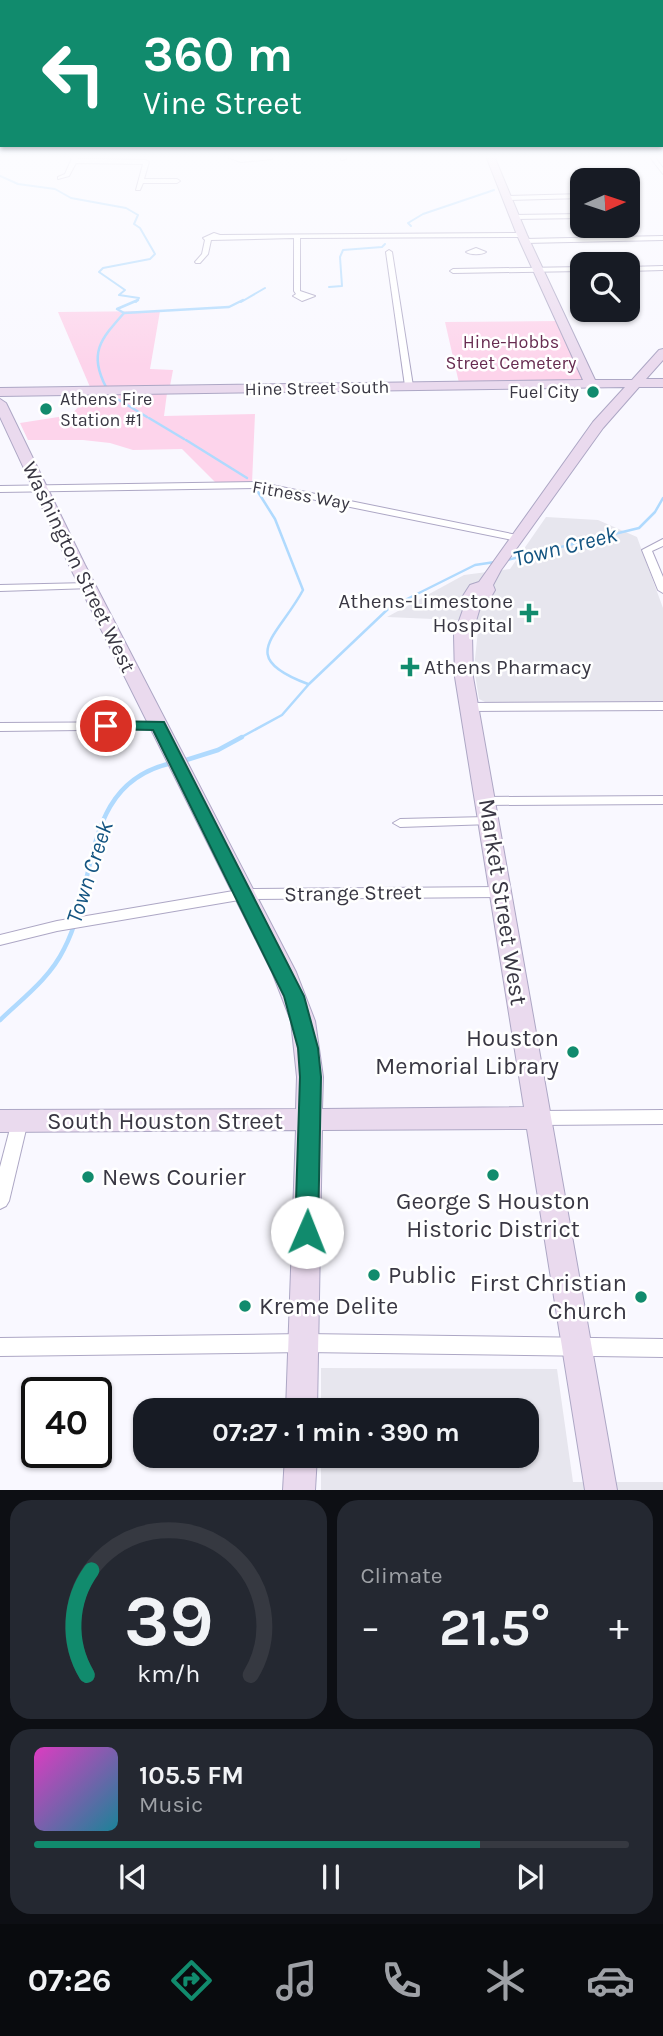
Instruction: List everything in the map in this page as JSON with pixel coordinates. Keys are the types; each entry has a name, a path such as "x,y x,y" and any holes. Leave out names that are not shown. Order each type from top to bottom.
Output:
{"street":[{"path":"518,226 591,384"},
{"path":"297,236 300,294"},
{"path":"470,236 476,250"},
{"path":"198,262 205,254 208,239 219,237 499,236 663,239"},
{"path":"389,252 408,386"},
{"path":"640,269 663,268"},
{"path":"453,271 570,270"},
{"name":"Market Street West","path":"601,1490 540,1118 499,892 464,670 463,635 473,604 482,600 489,577 513,543 598,425 663,353"},
{"name":"Hine Street South","path":"0,392 663,383"},
{"name":"Washington Street West","path":"0,403 88,586 284,972 303,1021 310,1077 302,1398"},
{"name":"Fitness Way","path":"0,489 257,485 513,543"},
{"path":"663,542 652,545 647,550 663,590"},
{"path":"0,588 88,586"},
{"path":"470,706 663,706"},
{"path":"0,727 159,726"},
{"path":"400,823 486,811 662,803"},
{"name":"Strange Street","path":"0,940 57,926 245,894 499,892"},
{"path":"540,1118 663,1117"},
{"name":"South Houston Street","path":"10,1121 540,1118"},
{"path":"0,1201 10,1121"},
{"path":"0,1347 304,1343 576,1349 663,1348"},
{"path":"299,1490 300,1468"}],"shaded area":[{"name":"Athens-Limestone Hospital","path":"546,517 598,520 637,537 663,608 663,702 487,703 479,699 474,668 479,621 387,617 464,575 510,569"},
{"path":"321,1368 557,1369 573,1482 663,1482 663,1490 321,1490 321,1468 539,1468 539,1398 321,1398"}],"green space":[{"path":"160,311 150,369 173,370 170,386 90,387 58,312"},
{"name":"Hine-Hobbs Street Cemetery","path":"558,321 584,382 459,383 445,322"},
{"path":"167,393 164,416 255,414 252,483 216,483 182,449 133,450 110,443 83,440 28,440 20,423 71,415 90,394"}],"waterway":[{"path":"136,226 155,254 150,259 103,268 99,272 125,290 119,295 139,298 137,300"},
{"path":"329,287 342,286 340,257 343,250 382,247 385,244"},
{"path":"241,302 265,288"},
{"path":"124,313 117,309 137,300"},
{"path":"124,313 229,307 243,300"},
{"path":"106,387 98,365 100,347 103,339 124,313"},
{"path":"106,392 147,417"},
{"path":"149,418 184,439"},
{"path":"186,440 247,478"},
{"path":"258,492 275,519 303,590 274,633 268,655 273,665 308,684"},
{"name":"Town Creek","path":"503,561 639,528 655,512 663,498"},
{"name":"Town Creek","path":"238,739 282,715 309,684 389,608 475,565 495,562"},
{"name":"Town Creek","path":"183,761 218,750 242,737"},
{"name":"Town Creek","path":"0,1020 44,978 64,949 75,923 97,838 107,813 121,791 142,774 172,763"}],"place":[{"name":"Fuel City","path":"593,392"},
{"name":"Athens Fire Station #1","path":"46,409"},
{"name":"Athens-Limestone Hospital","path":"529,613"},
{"name":"Athens Pharmacy","path":"410,667"},
{"name":"Houston Memorial Library","path":"573,1052"},
{"name":"George S Houston Historic District","path":"493,1175"},
{"name":"News Courier","path":"88,1177"},
{"name":"Public","path":"374,1275"},
{"name":"First Christian Church","path":"641,1297"},
{"name":"Kreme Delite","path":"245,1306"}],"route":[{"path":"106,726 159,726 294,996 303,1021 310,1077 307,1232"}]}
